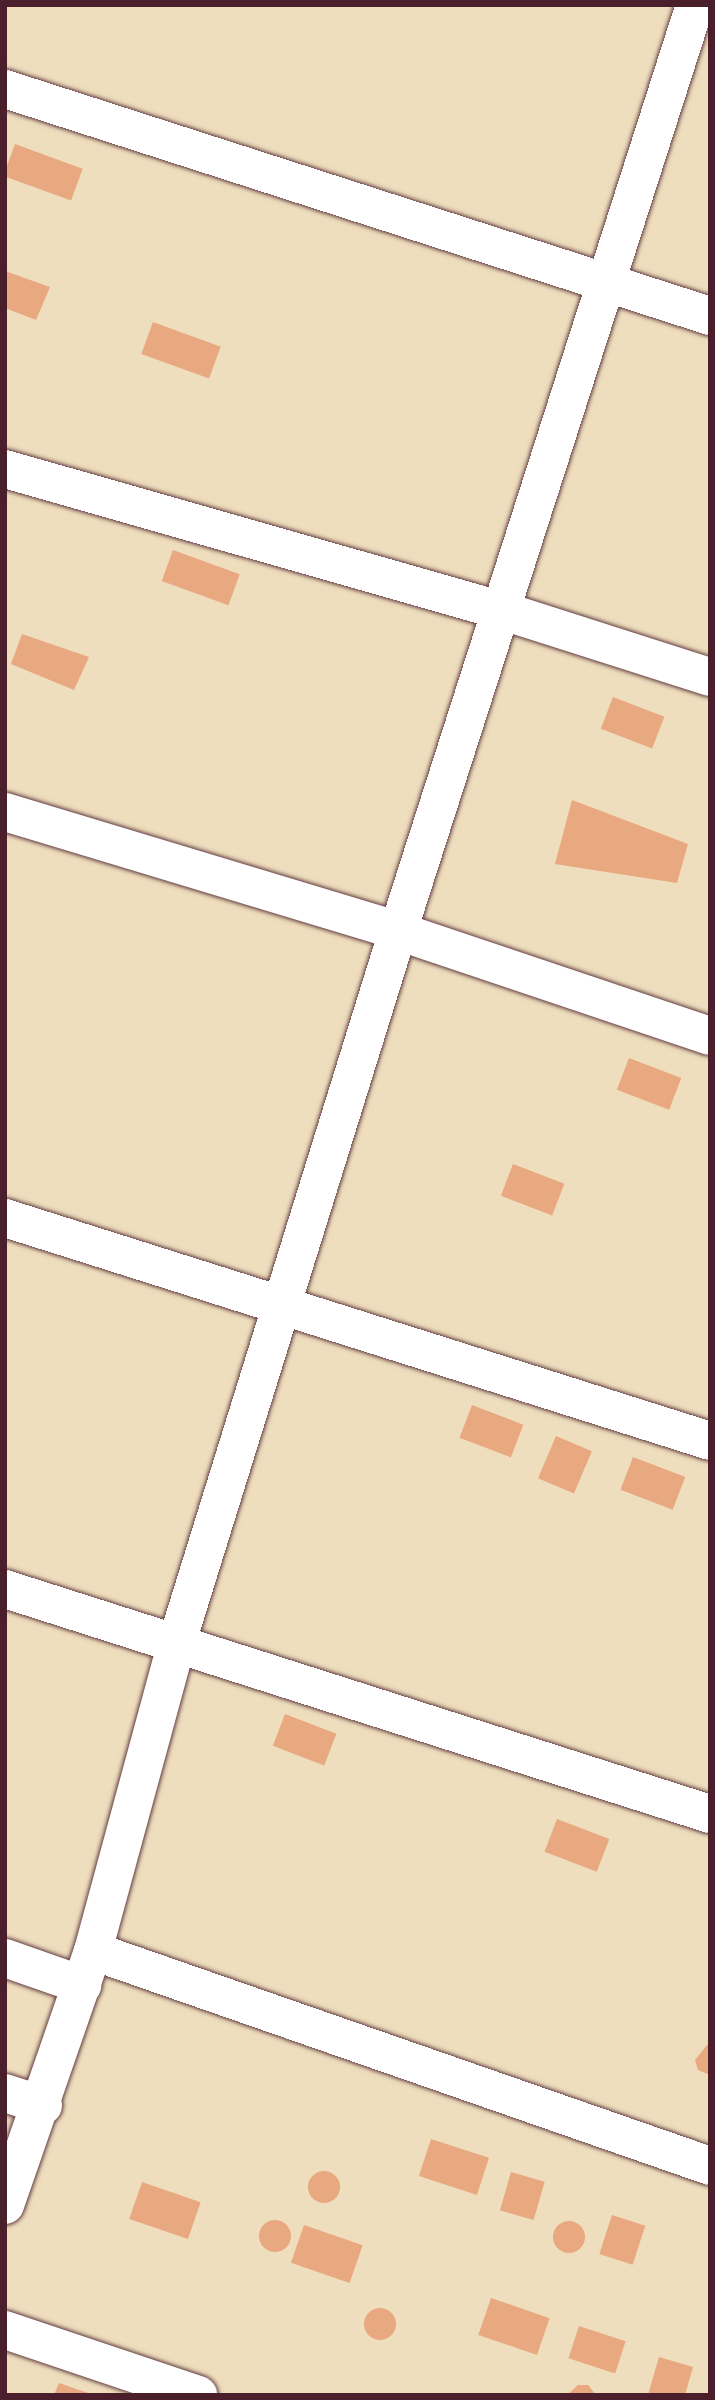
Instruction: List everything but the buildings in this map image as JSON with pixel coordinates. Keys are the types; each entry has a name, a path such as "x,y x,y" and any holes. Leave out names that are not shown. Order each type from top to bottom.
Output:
{"street":[{"path":"5,2205 43,2105 88,1968 176,1645 398,931 503,611 695,5"},
{"path":"5,89 710,316"},
{"path":"5,469 503,611 710,677"},
{"path":"5,812 398,931 710,1036"},
{"path":"5,1218 710,1441"},
{"path":"5,1589 710,1814"},
{"path":"5,1958 88,1968 710,2166"},
{"path":"5,2094 43,2105"},
{"path":"5,2330 198,2395"}]}
